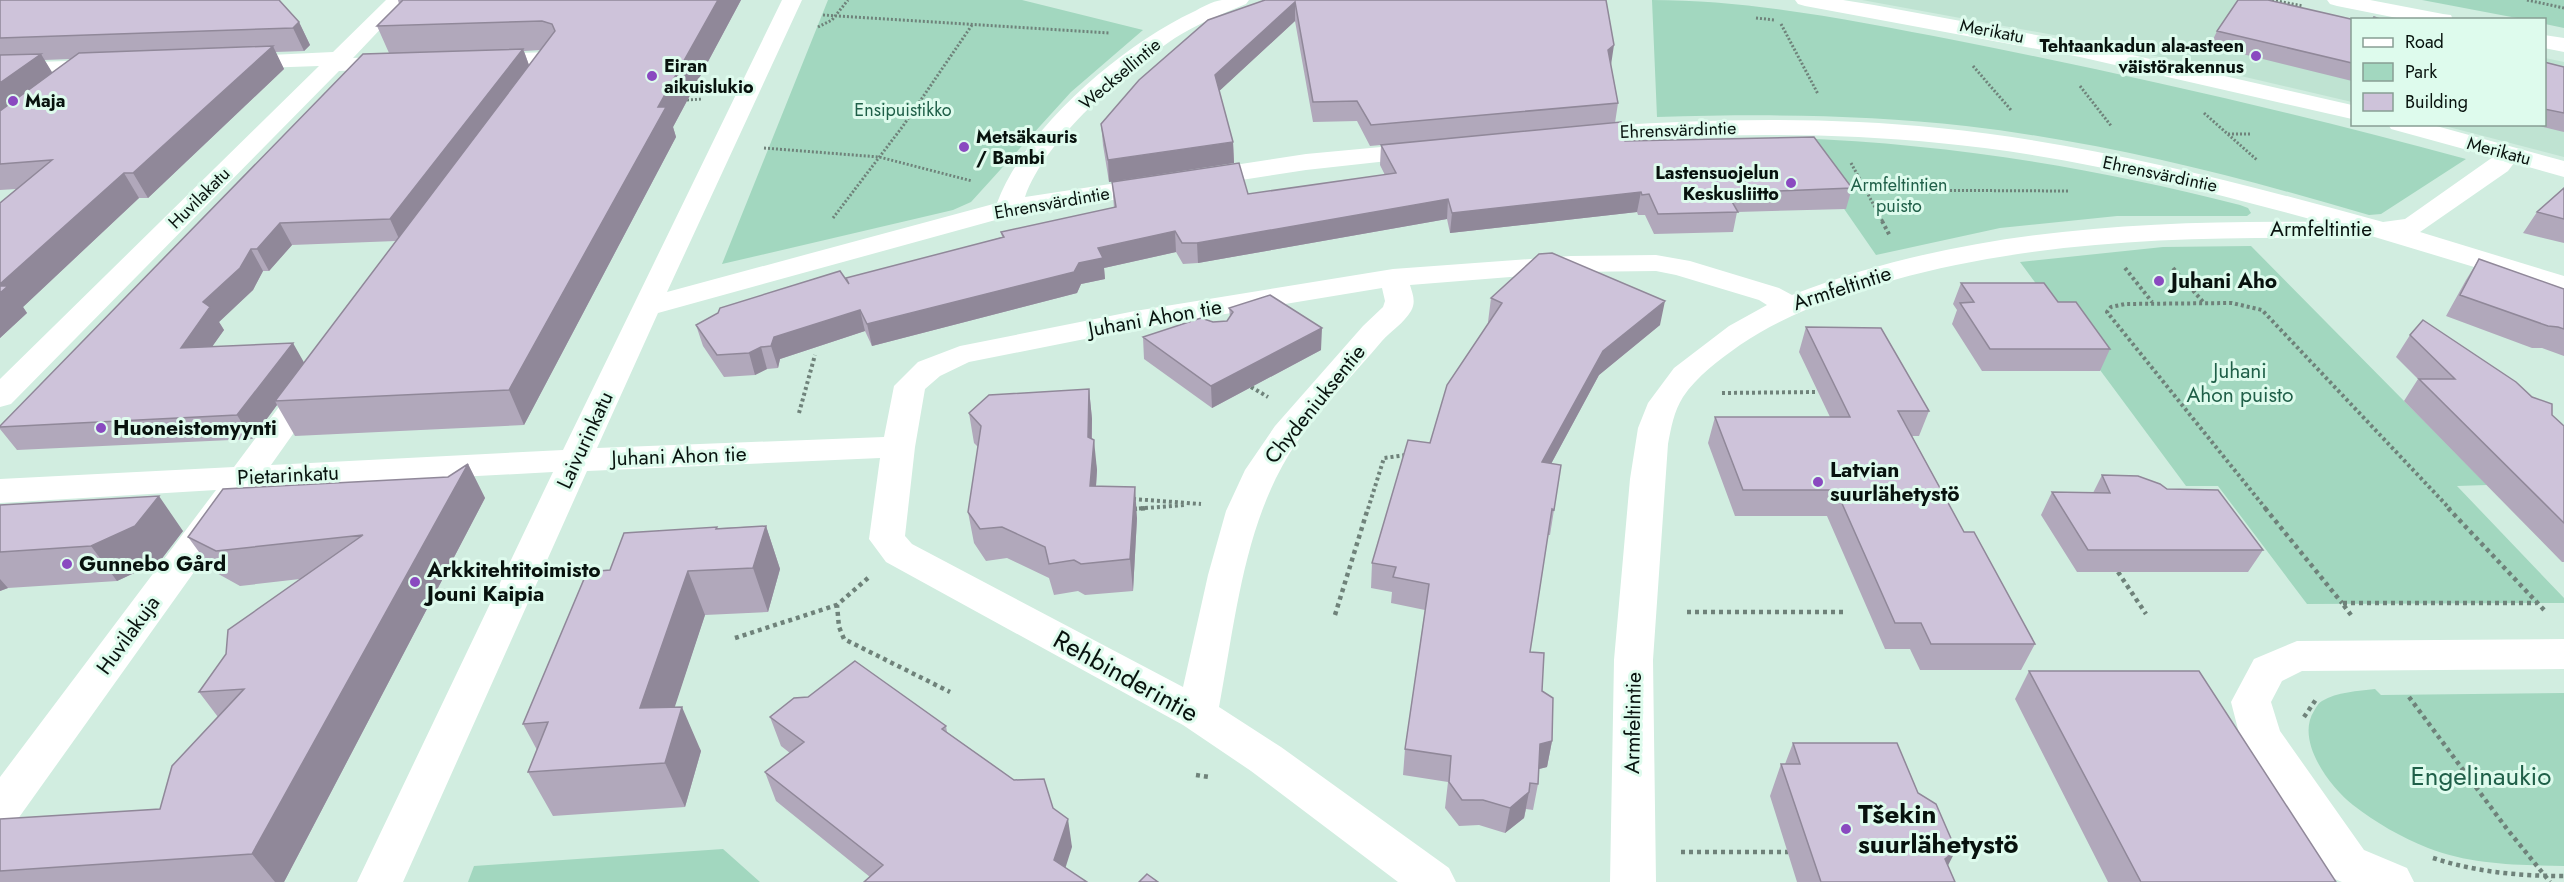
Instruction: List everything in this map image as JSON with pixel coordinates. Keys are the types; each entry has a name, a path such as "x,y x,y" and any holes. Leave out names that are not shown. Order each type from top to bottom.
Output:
{"street":[{"name":"Huvilakatu","path":"0,397 398,0"},
{"name":"Wecksellintie","path":"1008,208 1016,185 1037,153 1086,100 1147,48 1171,32 1239,0"},
{"name":"Merikatu","path":"1805,0 1942,21 2104,54 2351,112"},
{"path":"2337,0 2432,18"},
{"name":"Laivurinkatu","path":"380,882 646,307 803,7"},
{"path":"2546,41 2564,45"},
{"path":"217,63 552,59 516,107"},
{"path":"0,70 128,66"},
{"path":"54,91 85,68"},
{"name":"Merikatu","path":"2408,126 2564,169"},
{"name":"Ehrensvärdintie","path":"1548,138 1655,129 1734,127 1893,131 2045,150 2187,178 2476,256 2564,285"},
{"name":"Ehrensvärdintie","path":"646,307 1008,208 1306,162 1453,147"},
{"name":"Armfeltintie","path":"1633,882 1633,677 1648,482 1658,416 1665,400 1685,374 1708,354 1738,332 1812,295 1913,265 2024,242 2127,232 2212,229 2382,230 2413,226 2499,166 2509,153"},
{"name":"Juhani Ahon tie","path":"575,461 898,447 910,386 929,369 960,355 1189,311 1393,278 1571,264 1656,263 1680,267 1769,294 1788,305"},
{"name":"Chydeniuksentie","path":"1197,714 1226,575 1243,511 1262,470 1287,433 1374,332 1396,311 1400,301 1393,278"},
{"path":"1189,311 1216,334"},
{"name":"Huvilakuja","path":"0,810 332,358"},
{"path":"898,447 886,539 899,553"},
{"name":"Pietarinkatu","path":"0,490 575,461"},
{"name":"Rehbinderintie","path":"899,553 1197,714 1266,759 1433,882"},
{"path":"2391,882 2348,864 2261,737 2251,702 2268,670 2297,656 2564,654"}],"path":[{"path":"816,27 825,25 836,16 848,0"},
{"path":"2528,0 2564,8"},
{"path":"803,7 836,16 1109,33"},
{"path":"1776,15 1822,100"},
{"path":"844,204 973,25"},
{"path":"1968,60 2017,117"},
{"path":"2078,83 2113,128"},
{"path":"687,100 703,99"},
{"path":"2201,111 2263,165"},
{"path":"2227,134 2250,134"},
{"path":"760,148 879,157 945,175"},
{"path":"1850,162 1894,244 1913,265"},
{"path":"1866,190 2070,191"},
{"path":"2342,603 2107,312 2111,307 2153,303 2232,303 2262,310 2537,603"},
{"path":"788,452 815,355"},
{"path":"1737,392 1818,392"},
{"path":"1335,615 1384,458 1413,455"},
{"path":"1129,509 1198,504 1130,498"},
{"path":"735,638 837,605 899,553"},
{"path":"2118,572 2146,614"},
{"path":"837,605 839,627 844,639 950,692"},
{"path":"1687,612 1847,612"},
{"path":"2403,689 2507,829 2550,882"},
{"path":"2303,719 2316,699 2324,695"},
{"path":"1684,852 1788,852"},
{"path":"2425,855 2457,867 2486,872 2564,876"}],"shaded area":[{"name":"Tehtaankadun ala-asteen väistörakennus","path":"1862,0 2247,0 2351,20 2351,102 2108,45"},
{"path":"2546,58 2564,62 2564,157 2445,126 2546,126"}],"green space":[{"name":"Ensipuistikko","path":"828,0 1022,0 1143,30 1071,92 971,202 953,210 722,264"},
{"path":"1652,0 1766,8 1842,19 1954,40 2211,95 2466,159 2381,214 2369,215 2169,162 2017,133 1927,122 1850,117 1734,115 1657,117"},
{"path":"2422,0 2564,0 2564,28 2546,24 2546,18 2517,18"},
{"name":"Armfeltintien puisto","path":"1795,138 1964,152 2075,169 2185,191 2240,205 2248,208 2251,213 2247,216 2117,216 2000,228 1876,255"},
{"name":"Juhani Ahon puisto","path":"2251,246 2487,485 2457,486 2564,598 2564,603 2307,604 2218,486 2186,486 2020,262 2163,247"},
{"name":"Engelinaukio","path":"2375,689 2381,695 2564,693 2564,866 2495,863 2444,854 2389,829 2344,797 2318,762 2309,736 2309,723 2318,704 2322,701 2341,694"},
{"path":"723,849 760,882 468,882 474,866"}],"building":[{"path":"0,0 279,0 299,22 293,28 0,38"},
{"path":"403,0 718,0 658,107 666,107 509,390 275,401 555,31 552,24 542,21 377,26"},
{"path":"1265,0 1606,0 1614,45 1608,50 1618,103 1371,125 1357,101 1313,102 1295,2 1215,75 1233,142 1108,160 1101,124 1139,80 1208,20"},
{"path":"2238,0 2268,0 2351,19 2351,63 2217,31"},
{"path":"273,46 133,173 124,173 0,284 0,203 52,160 0,164 0,111 79,53"},
{"path":"523,49 390,219 280,223 257,249 251,249 240,268 203,302 210,307 181,348 293,343 237,415 0,427 363,54"},
{"path":"41,54 0,83 0,55"},
{"path":"2546,62 2564,67 2564,113 2546,109"},
{"path":"1621,122 1625,141 1814,137 1852,188 1727,193 1738,212 1658,214 1649,194 1642,195 1641,192 1452,213 1448,199 1197,243 1182,243 1175,231 1098,248 1103,258 1079,263 1074,272 867,324 860,310 774,337 771,346 761,347 749,353 717,355 696,325 718,313 720,308 840,271 849,284 846,278 1004,237 1001,232 1116,207 1112,182 1239,163 1248,194 1396,173 1381,145"},
{"path":"2564,188 2564,219 2537,212"},
{"path":"1552,253 1665,301 1603,351 1542,462 1561,465 1530,652 1544,653 1542,691 1553,698 1552,741 1540,744 1538,784 1530,783 1529,792 1510,808 1483,800 1462,800 1449,782 1451,756 1405,749 1429,584 1393,577 1396,567 1372,563 1408,440 1430,443 1447,385 1502,303 1491,298 1539,254"},
{"path":"2479,259 2564,289 2564,329 2548,326 2460,295"},
{"path":"1961,283 2044,283 2058,302 2076,302 2110,349 1990,349 1960,303 1974,302"},
{"path":"0,286 8,286 0,293"},
{"path":"1270,295 1322,328 1211,386 1143,337 1201,318 1213,322 1227,321 1233,312 1229,308"},
{"path":"2423,320 2516,382 2532,397 2552,404 2552,415 2564,426 2564,523 2419,379 2455,379 2410,335"},
{"path":"1806,327 1881,328 1929,411 1898,411 1964,532 1974,532 2035,644 1931,644 1921,623 1895,623 1836,490 1743,490 1715,417 1850,417"},
{"path":"1089,389 1088,437 1094,440 1090,486 1135,487 1130,559 1081,564 1074,560 1049,564 1045,547 1002,527 980,529 968,512 981,426 969,413 989,395"},
{"path":"468,464 252,854 0,871 0,819 160,809 172,766 244,689 199,692 226,654 228,630 363,535 216,551 188,537 223,489 448,477"},
{"path":"2102,475 2138,476 2167,489 2218,490 2263,550 2088,550 2052,492 2110,493"},
{"path":"159,496 135,526 91,546 0,552 0,505"},
{"path":"766,526 753,568 688,571 640,708 682,707 665,763 528,772 548,722 523,724 587,572 610,570 624,533"},
{"path":"855,661 946,726 942,729 1014,780 1044,779 1053,808 1068,819 1054,860 1087,882 864,882 883,865 765,772 804,742 770,717 794,698 808,697"},
{"path":"2029,671 2199,671 2336,882 2141,882"},
{"name":"Tšekin suurlähetystö","path":"1793,743 1897,743 1918,793 1936,804 1956,850 1945,859 1955,882 1821,882 1781,764 1800,764"},
{"path":"1147,874 1158,882 1139,882"}],"place":[{"name":"Tehtaankadun ala-asteen väistörakennus","path":"2256,56"},
{"name":"Eiran aikuislukio","path":"652,76"},
{"name":"Maja","path":"13,101"},
{"name":"Metsäkauris / Bambi","path":"964,147"},
{"name":"Lastensuojelun Keskusliitto","path":"1791,183"},
{"name":"Juhani Aho","path":"2159,281"},
{"name":"Huoneistomyynti","path":"101,428"},
{"name":"Latvian suurlähetystö","path":"1818,482"},
{"name":"Gunnebo Gård","path":"67,564"},
{"name":"Arkkitehtitoimisto Jouni Kaipia","path":"415,582"},
{"name":"Tšekin suurlähetystö","path":"1846,829"}]}
